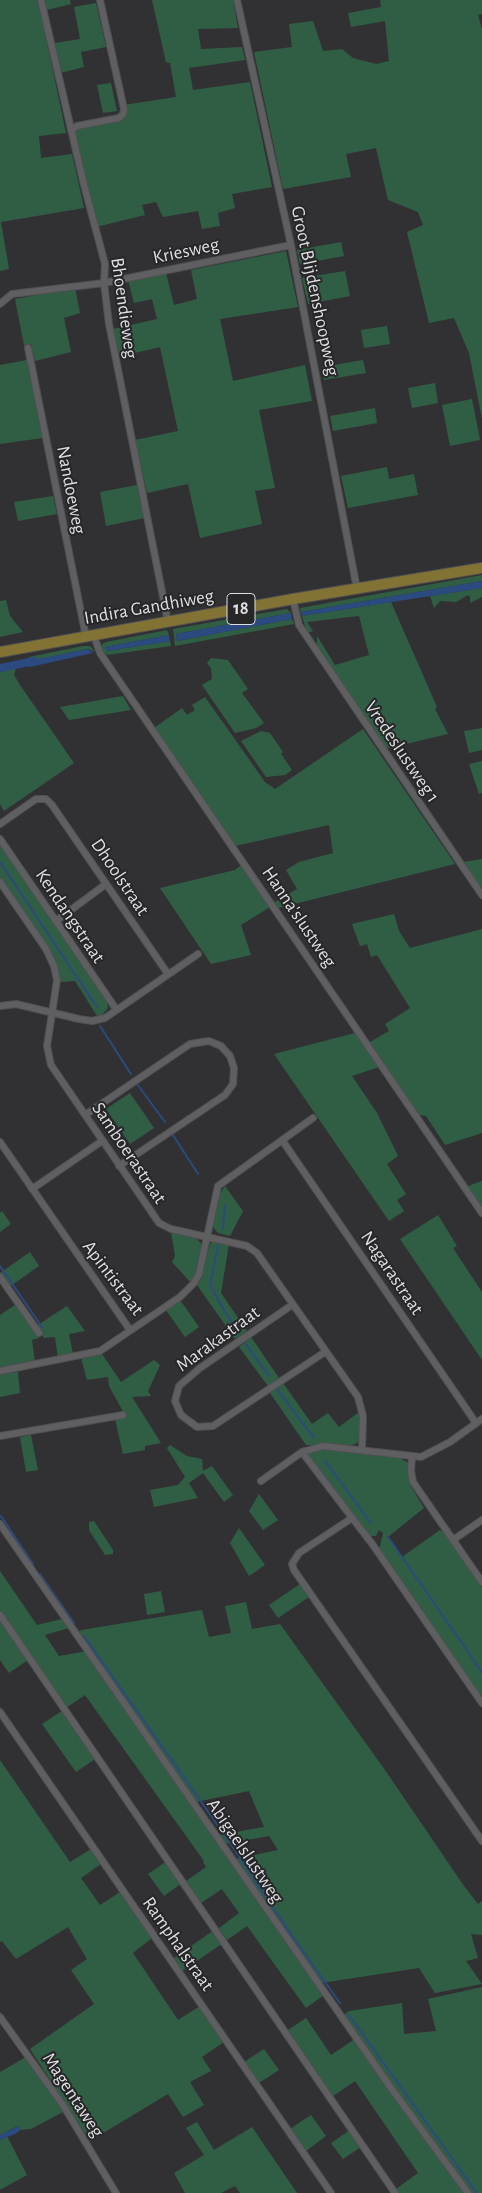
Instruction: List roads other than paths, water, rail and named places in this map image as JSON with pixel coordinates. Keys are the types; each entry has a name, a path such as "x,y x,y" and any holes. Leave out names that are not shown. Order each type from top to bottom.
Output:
{"main road":[{"name":"Indira Gandhiweg","path":"0,652 168,622 294,604 357,589 482,568"}],"street":[{"name":"Bhoendieweg","path":"41,0 105,264 104,283 109,324 168,622"},
{"path":"71,130 77,126 119,118 123,114 124,109 100,0"},
{"name":"Groot Blijdenshoopweg","path":"237,0 291,245 357,589"},
{"name":"Kriesweg","path":"0,304 12,294 104,283 291,245"},
{"name":"Nandoeweg","path":"28,348 90,636"},
{"name":"Vredeslustweg 1","path":"294,604 299,625 482,895"},
{"name":"Hanna'slustweg","path":"90,636 482,1213"},
{"name":"Dhoolstraat","path":"0,824 36,799 46,799 168,974"},
{"name":"Kendangstraat","path":"0,839 116,1009"},
{"name":"Samboerastraat","path":"0,882 46,949 54,966 57,980 46,1046 48,1057 102,1141 159,1222 171,1229 247,1246 257,1253 358,1398 361,1407 364,1435 362,1450"},
{"path":"56,920 106,884"},
{"path":"0,1006 16,1004 92,1021 105,1018 198,954"},
{"path":"85,1115 190,1044 209,1040 221,1046 230,1056 234,1068 233,1084 225,1096 119,1166"},
{"name":"Apintistraat","path":"0,1142 130,1330 180,1297 194,1284 199,1274 218,1186 312,1118"},
{"name":"Nagarastraat","path":"282,1140 479,1421"},
{"path":"32,1189 102,1141"},
{"path":"0,1277 39,1333"},
{"name":"Marakastraat","path":"292,1305 200,1368 179,1386 175,1401 181,1415 197,1427 213,1426 325,1352"},
{"path":"0,1372 100,1351 130,1330"},
{"path":"0,1436 123,1415"},
{"path":"261,1481 302,1452 323,1446 421,1458 432,1453 479,1421"},
{"path":"302,1452 373,1545 482,1703"},
{"path":"412,1456 411,1471 413,1482 482,1582"},
{"path":"352,1518 299,1553 292,1564 294,1570 482,1841"},
{"path":"453,1540 482,1520"},
{"name":"Abigaelslustweg","path":"0,1524 391,2088 468,2193"},
{"path":"0,1615 395,2193"},
{"name":"Ramphalstraat","path":"0,1712 331,2193"},
{"name":"Magentaweg","path":"0,2017 63,2105 116,2193"}],"water":[{"path":"482,581 482,588 302,616 301,612"},
{"path":"291,613 292,619 177,641 176,634"},
{"path":"169,635 170,641 107,651 105,647"},
{"path":"88,649 93,653 30,667 27,666 26,662 29,661"},
{"path":"15,663 16,668 0,672 0,665"},
{"path":"19,2126 20,2130 17,2133 0,2140 0,2135"}],"waterway":[{"path":"0,668 34,661"},
{"path":"0,862 97,1007"},
{"path":"100,1026 131,1074"},
{"path":"137,1084 165,1122"},
{"path":"173,1135 198,1174"},
{"path":"223,1229 225,1205"},
{"path":"218,1246 210,1285 235,1329"},
{"path":"0,1266 42,1327"},
{"path":"245,1343 269,1376"},
{"path":"276,1388 314,1438"},
{"path":"325,1461 371,1523"},
{"path":"1,1516 33,1564"},
{"path":"388,1537 482,1672"},
{"path":"40,1574 74,1623"},
{"path":"84,1636 224,1834 288,1930 340,2003"},
{"path":"349,2015 477,2193"}]}
